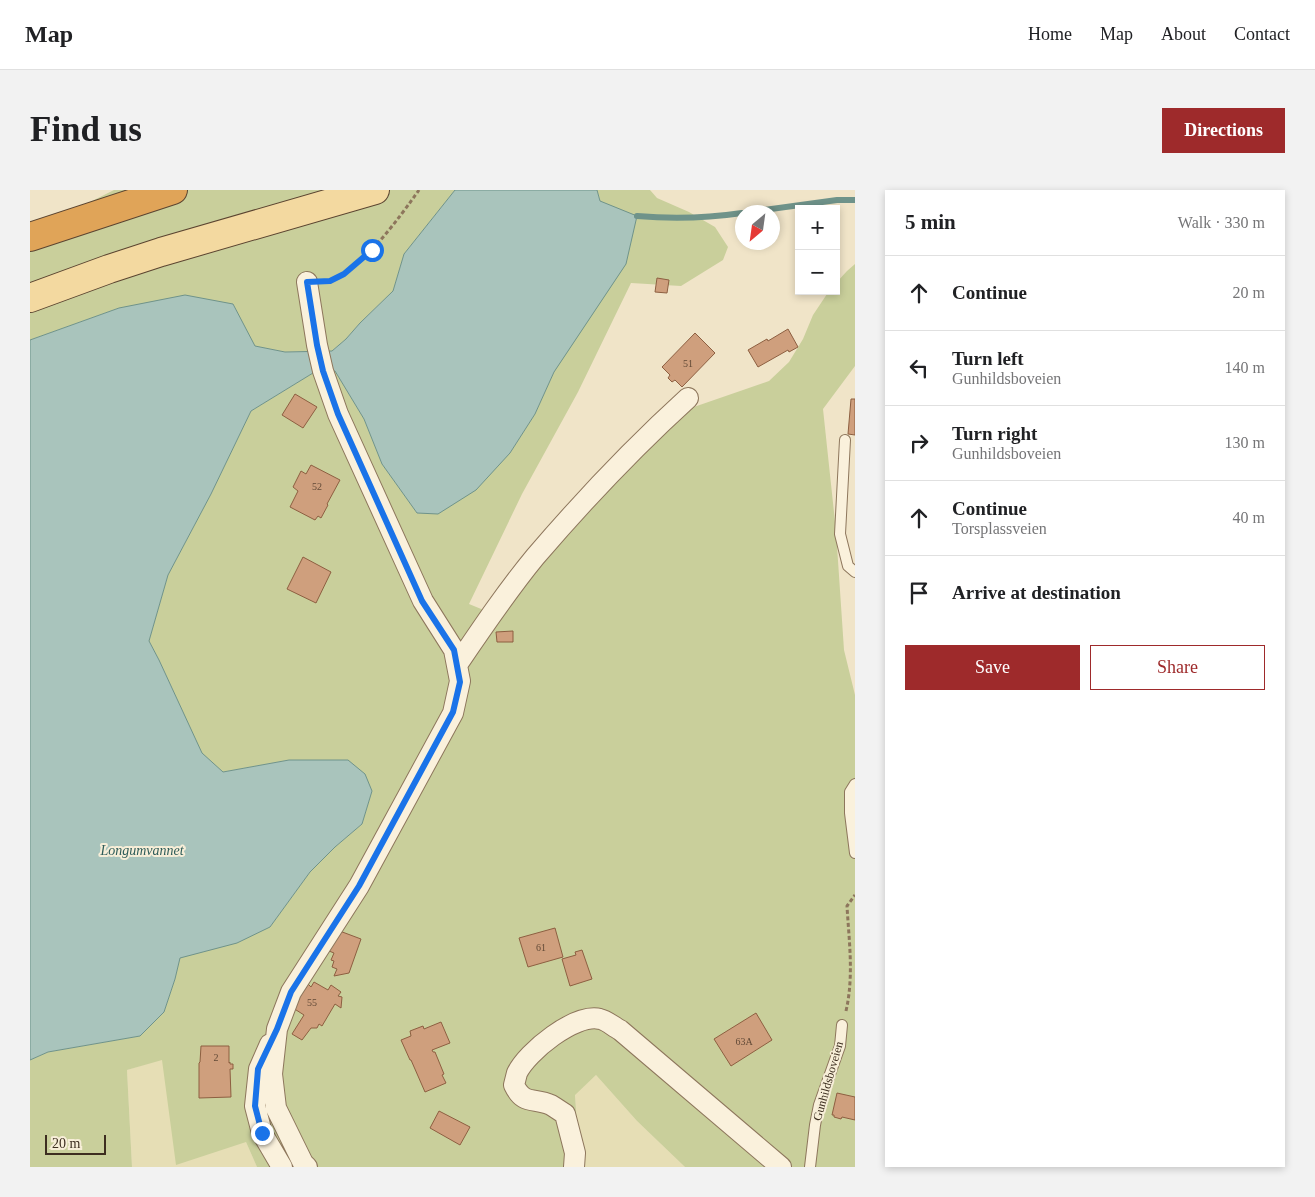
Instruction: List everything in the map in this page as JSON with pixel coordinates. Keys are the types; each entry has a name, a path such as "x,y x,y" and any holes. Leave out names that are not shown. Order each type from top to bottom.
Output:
{"highway":[{"path":"30,237 173,190"}],"main road":[{"path":"30,287 106,259 339,190"},
{"path":"30,298 161,252 375,190"}],"street":[{"path":"282,1167 262,1133 255,1106 258,1069 277,1029 291,992 359,886 453,712 460,682 454,650 422,601 338,414 323,371 307,282"},
{"path":"457,665 534,559 596,488 653,430 688,398"},
{"path":"574,1167 575,1153 565,1114 550,1105 528,1100 518,1094 514,1085 517,1073 532,1054 557,1032 586,1019 600,1019 620,1030 781,1167"},
{"path":"277,1029 272,1074 276,1108 302,1163 307,1167"}],"lane":[{"path":"845,440 840,534 848,566 855,572"},
{"path":"855,784 850,792 850,813 855,853"},
{"name":"Gunhildsboveien","path":"810,1167 819,1106 840,1046 842,1025"}],"path":[{"path":"307,282 330,281 344,274 372,250 419,190"},
{"path":"842,1025 849,998 851,963 846,906 855,895"}],"shaded area":[{"path":"162,1059 246,1142 257,1167 132,1167 127,1070"},
{"path":"596,1075 637,1121 685,1167 580,1167 575,1094"}],"green space":[{"path":"114,190 455,190 404,254 393,291 332,351 285,352 254,346 233,304 119,308 30,340 30,232"},
{"path":"597,190 650,190 657,198 689,212 715,227 728,247 723,260 681,286 631,283 578,392 522,494 469,604 491,613 564,515 691,408 769,381 789,362 803,339 813,315 826,295 840,295 840,279 855,264 855,366 823,409 836,531 844,650 855,695 855,1167 685,1167 637,1121 596,1075 575,1095 580,1167 257,1167 246,1142 176,1165 162,1060 127,1070 132,1167 30,1167 30,1060 48,1052 140,1036 164,1012 180,957 201,952 270,927 310,872 362,824 372,791 289,760 223,772 202,754 149,641 168,575 211,494 251,411 313,373 335,371 364,419 382,464 417,513 510,453 535,414 554,372 600,201"}],"water":[{"name":"Longumvannet","path":"455,190 597,190 600,201 637,216 626,264 554,372 535,414 510,453 476,490 438,514 417,513 382,464 364,419 335,371 313,373 251,411 211,494 168,575 149,641 202,753 223,772 289,760 348,760 365,774 372,791 362,824 310,872 270,927 237,943 180,958 164,1012 140,1036 48,1052 30,1060 30,340 119,308 185,295 233,304 255,346 285,352 332,351 393,291 404,254"}],"building":[{"path":"657,278 669,280 667,293 655,292"},
{"path":"788,329 798,347 789,352 788,350 758,367 748,350"},
{"path":"695,333 715,353 682,387 675,380 672,382 668,378 670,375 662,367"},
{"path":"295,394 317,407 303,428 282,415"},
{"path":"851,399 855,399 855,435 848,434"},
{"path":"311,465 340,480 321,518 318,516 315,520 290,507 298,491 293,487 301,471 306,474"},
{"path":"303,557 331,572 316,603 287,589"},
{"path":"513,631 513,642 497,642 496,632"},
{"path":"555,928 563,957 528,967 519,938"},
{"path":"337,930 361,939 349,973 334,976 337,969 332,967 334,961 331,960 334,953 329,951"},
{"path":"582,950 592,979 570,986 562,959 576,955 575,952"},
{"path":"314,982 328,990 331,985 341,992 338,996 342,997 341,1008 335,1004 322,1026 319,1024 317,1028 311,1028 302,1040 292,1034 304,1015 293,1008 308,984 311,987"},
{"path":"756,1013 772,1040 731,1066 714,1039"},
{"path":"441,1022 450,1043 432,1050 435,1052 446,1083 425,1092 401,1040 411,1036 410,1031 423,1026 424,1029"},
{"path":"201,1046 229,1046 229,1063 233,1064 233,1069 230,1069 231,1097 199,1098"},
{"path":"837,1093 855,1097 855,1120 842,1117 841,1119 832,1115"},
{"path":"439,1111 470,1127 460,1145 430,1128"}],"waterway":[{"path":"780,208 837,200 855,200"},
{"path":"637,216 663,218 735,214"}],"route":[{"path":"262,1133 255,1106 258,1069 277,1029 291,992 359,886 453,712 460,682 454,650 422,601 338,414 323,371 317,345 307,282 330,281 344,274 372,250"}]}
